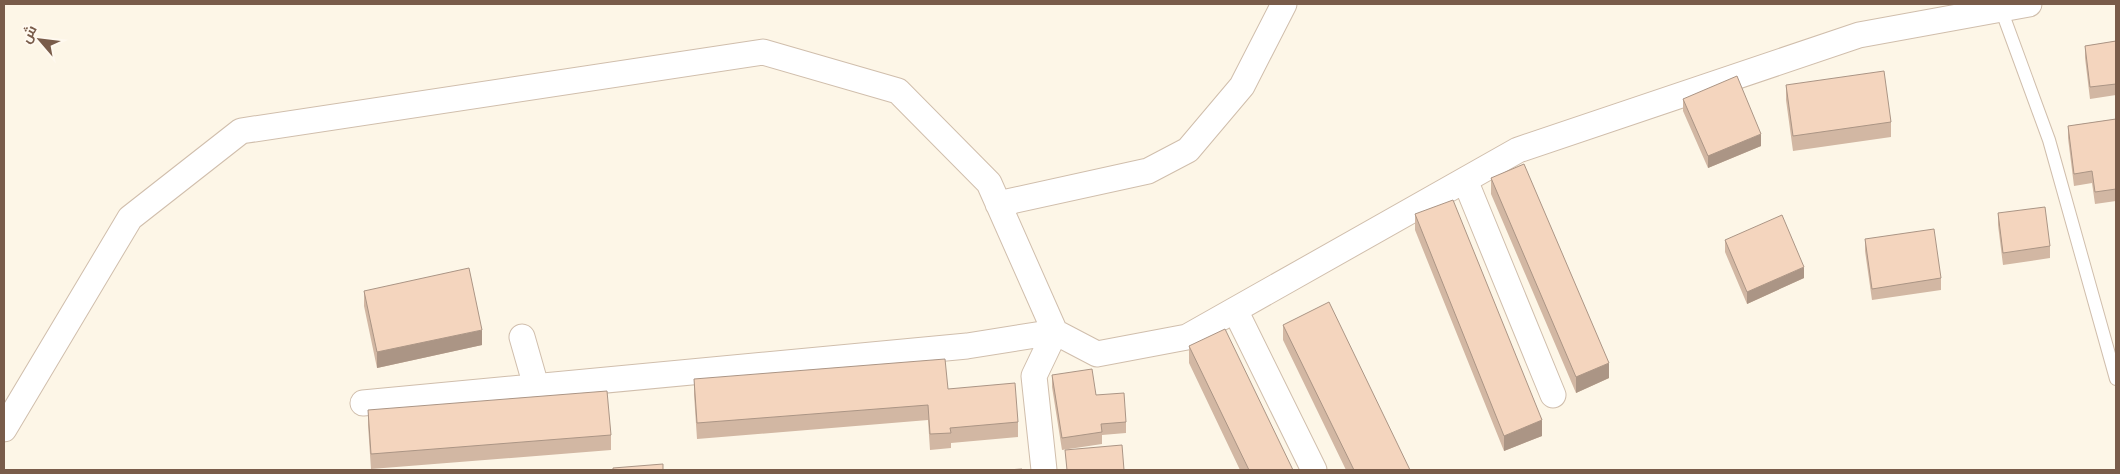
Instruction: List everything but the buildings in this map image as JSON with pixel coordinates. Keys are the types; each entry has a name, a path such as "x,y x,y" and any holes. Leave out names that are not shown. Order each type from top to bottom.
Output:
{"street":[{"path":"998,204 1148,171 1188,150 1242,86 1284,4"},
{"path":"363,403 967,346 1055,332 1097,354 1187,337 1518,150 1859,34 2029,4"},
{"path":"4,429 130,218 241,131 763,52 898,91 989,183 1055,332 1034,376 1044,470"},
{"path":"1465,180 1553,395"},
{"path":"1236,310 1314,470"},
{"path":"522,337 536,386"}],"lane":[{"path":"2002,9 2049,140 2116,379"}]}
